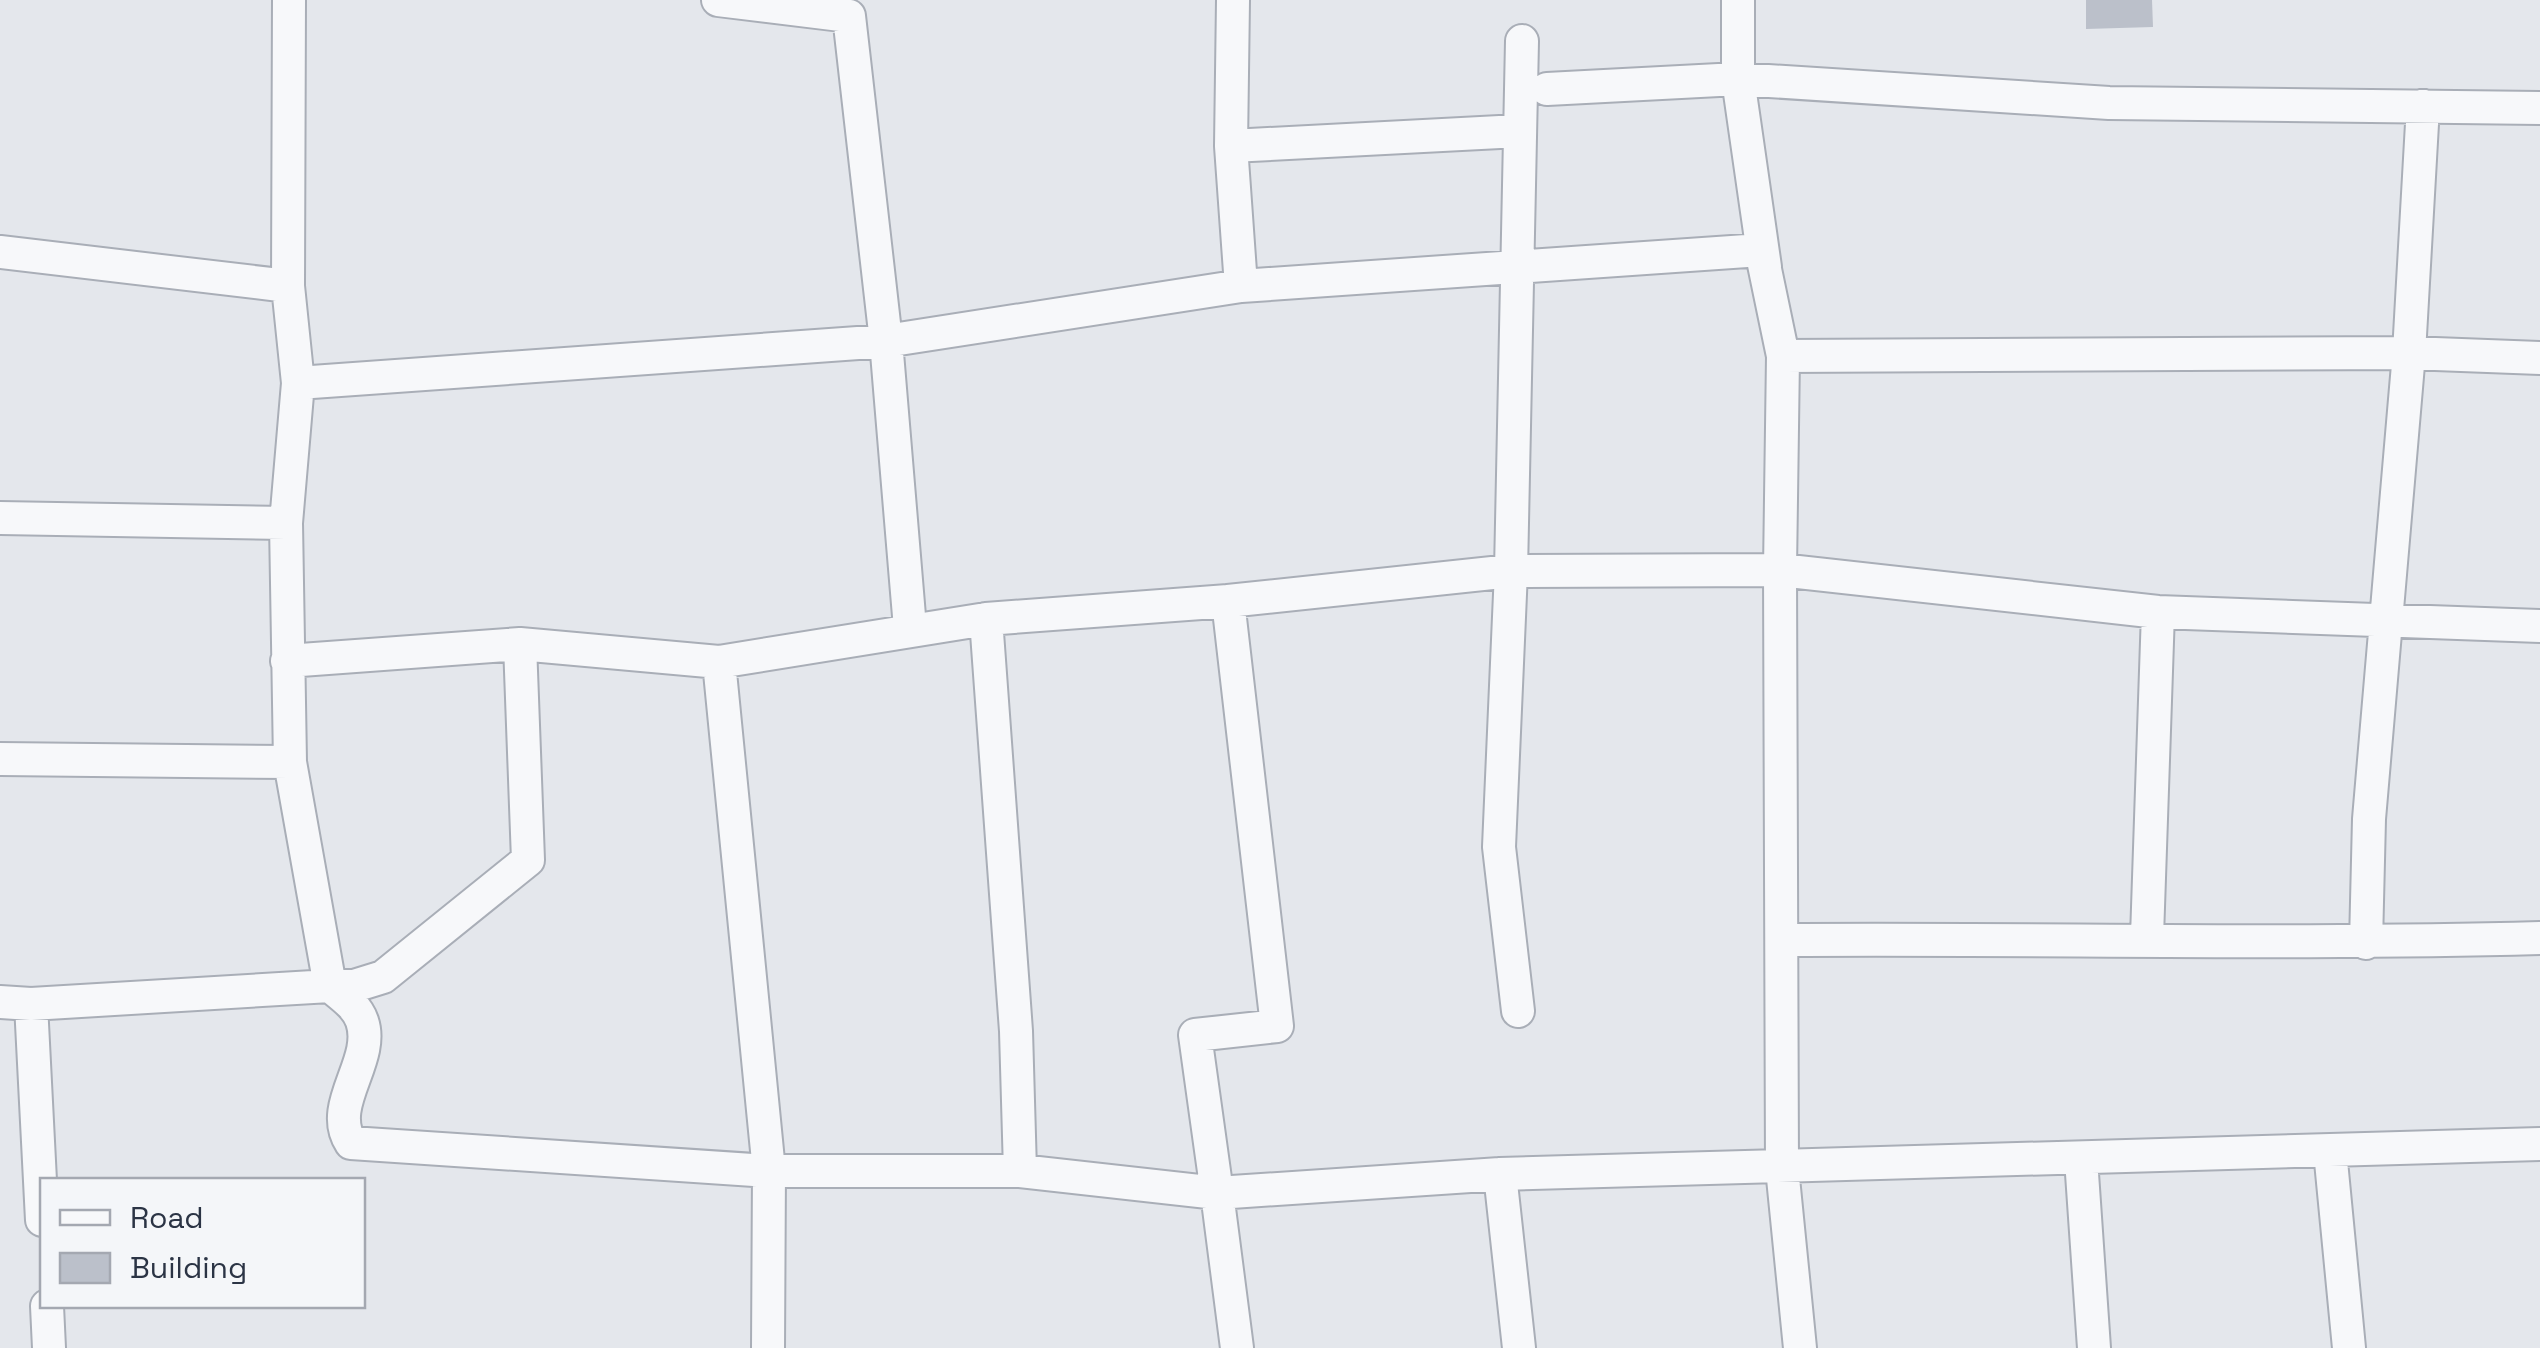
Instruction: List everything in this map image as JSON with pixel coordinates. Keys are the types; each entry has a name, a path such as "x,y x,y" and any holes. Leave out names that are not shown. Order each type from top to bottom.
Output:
{"street":[{"path":"289,0 288,286 298,383 286,523 290,762 330,986 355,1008 363,1022 364,1045 344,1112 343,1128 350,1142 769,1171 1020,1170 1217,1192 1500,1174 2540,1144"},
{"path":"718,0 850,8 886,341 910,628"},
{"path":"1233,0 1231,146 1242,286"},
{"path":"1738,0 1738,78 1764,266"},
{"path":"1518,1011 1499,846 1511,571 1514,267 1522,41"},
{"path":"1547,89 1738,78 2110,103 2540,108"},
{"path":"2366,942 2369,819 2409,354 2423,106"},
{"path":"1231,146 1519,131"},
{"path":"298,383 886,341 1242,286 1761,250 1783,356 1782,1168 1800,1348"},
{"path":"0,252 288,286"},
{"path":"1783,356 2409,354 2540,358"},
{"path":"0,518 286,523"},
{"path":"287,661 520,644 719,662 910,628 986,619 1228,601 1511,571 1780,570 2158,612 2540,626"},
{"path":"1228,601 1276,1026 1195,1035 1237,1348"},
{"path":"2146,938 2158,612"},
{"path":"986,619 1016,1031 1020,1170"},
{"path":"40,1203 16,1003 354,986 383,976 528,860 520,644"},
{"path":"719,662 769,1171 768,1348"},
{"path":"0,759 290,762"},
{"path":"1782,940 2146,938 2366,942 2540,938"},
{"path":"2330,1151 2348,1348"},
{"path":"2081,1159 2094,1348"},
{"path":"1500,1174 1520,1348"},
{"path":"47,1308 49,1348"}],"building":[{"path":"2086,0 2152,0 2153,27 2086,29"}]}
